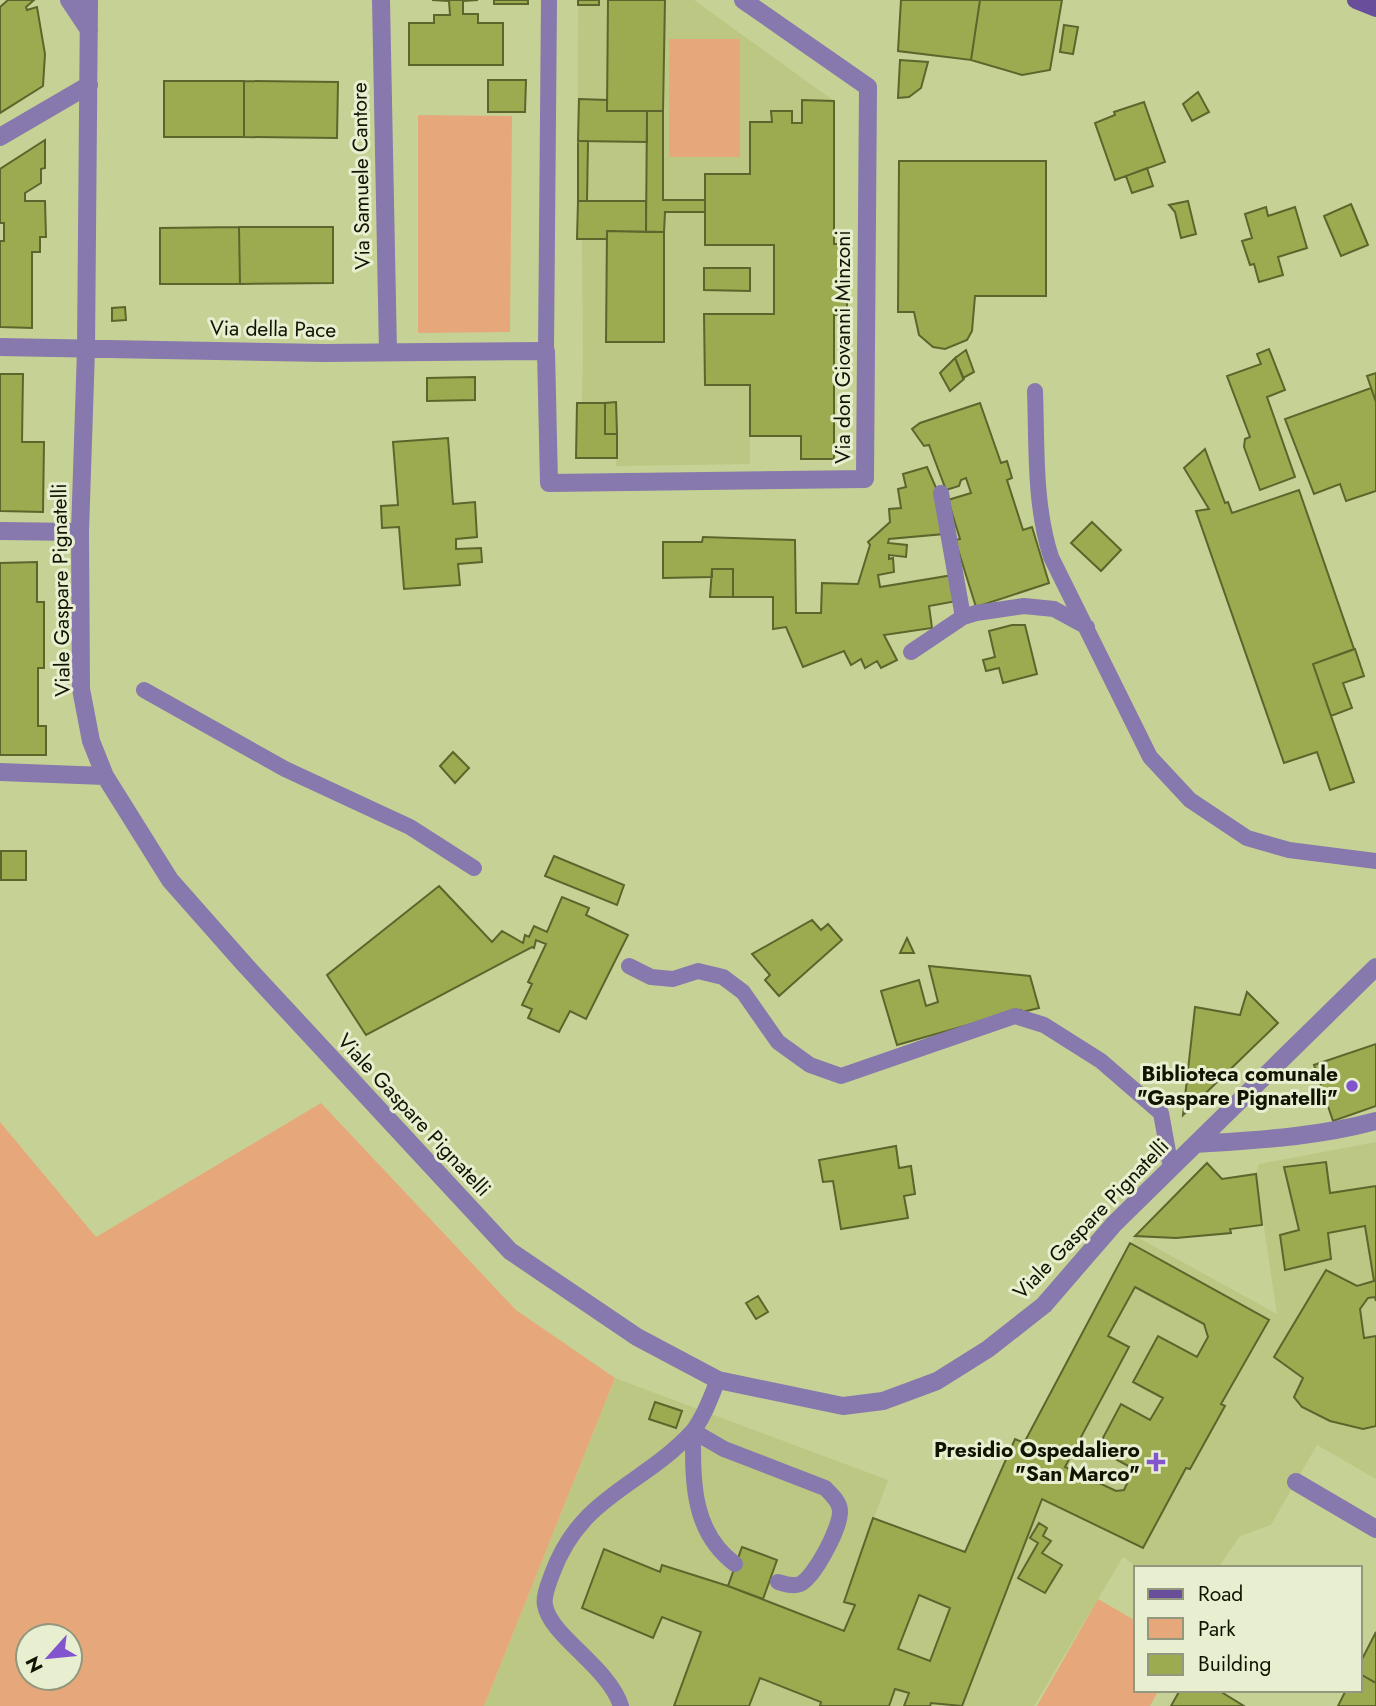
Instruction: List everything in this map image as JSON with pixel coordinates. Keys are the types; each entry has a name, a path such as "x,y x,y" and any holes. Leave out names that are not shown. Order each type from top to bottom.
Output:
{"street":[{"path":"69,0 89,30"},
{"name":"Viale Gaspare Pignatelli","path":"89,0 86,350 80,532 81,689 91,741 105,776 170,880 510,1251 637,1337 718,1380 843,1406 883,1401 937,1381 989,1349 1044,1305 1114,1224 1376,967"},
{"name":"Via Samuele Cantore","path":"381,0 387,352"},
{"name":"Via don Giovanni Minzoni","path":"547,351 549,483 865,479 868,88 743,0"},
{"path":"1356,0 1376,8"},
{"path":"0,136 89,85"},
{"name":"Via della Pace","path":"0,347 86,350 547,351"},
{"path":"0,531 80,532"},
{"path":"0,772 105,776"},
{"path":"1196,1144 1276,1138 1351,1128 1376,1121"},
{"path":"1296,1482 1376,1529"}],"lane":[{"path":"547,351 549,0"},
{"path":"1035,391 1038,493 1044,534 1051,557 1150,758 1190,800 1247,838 1289,850 1376,862"},
{"path":"941,493 963,617"},
{"path":"911,652 963,617 1024,606 1054,609 1087,628"},
{"path":"144,690 285,769 410,827 474,868"},
{"path":"629,966 651,977 673,979 698,971 723,977 743,992 778,1042 810,1065 841,1076 1015,1016 1044,1025 1101,1061 1161,1113 1171,1168"},
{"path":"621,1706 615,1689 602,1671 550,1618 544,1603 549,1585 559,1556 588,1513 693,1431 718,1380"},
{"path":"693,1431 694,1496 700,1517 711,1538 734,1564"},
{"path":"693,1431 724,1449 825,1488 835,1498 841,1510 838,1524 814,1572 803,1583 792,1586 778,1582"}],"shaded area":[{"path":"578,0 694,0 834,101 834,244 847,244 847,315 834,316 834,459 801,459 800,436 750,436 750,464 616,466 616,458 576,458 577,403 582,402 583,353 582,240 577,239"},
{"name":"Presidio Ospedaliero \"San Marco\"","path":"1376,1142 1376,1479 1317,1445 1271,1525 1240,1536 1219,1566 1135,1566 1123,1557 1034,1706 484,1706 615,1378 888,1480 874,1518 965,1552 1015,1439 1024,1443 1135,1236 1277,1314 1256,1174 1259,1164"}],"green space":[{"path":"669,39 740,39 740,157 669,157"},
{"path":"418,115 512,116 510,332 418,333"},
{"path":"321,1103 516,1310 615,1378 484,1706 0,1706 0,1122 96,1237"},
{"path":"1098,1599 1134,1620 1134,1692 1158,1692 1150,1706 1037,1706"}],"building":[{"path":"8,0 34,0 26,7 27,10 37,7 45,54 43,86 0,113 0,7"},
{"path":"432,0 478,0 463,1 463,14 478,14 478,23 503,23 503,65 409,65 409,23 434,23 434,15 450,15 449,1"},
{"path":"494,0 528,0 528,4 494,4"},
{"path":"578,0 599,0 599,5 578,5"},
{"path":"608,0 665,0 663,111 607,111"},
{"path":"901,0 980,0 971,60 898,51"},
{"path":"980,0 1062,0 1050,70 1022,75 971,60"},
{"path":"1064,25 1078,27 1073,54 1060,52"},
{"path":"900,60 928,62 921,88 909,97 898,98"},
{"path":"488,80 526,80 525,112 488,112"},
{"path":"164,81 244,81 244,137 164,137"},
{"path":"244,81 338,82 337,138 244,137"},
{"path":"1198,92 1209,112 1192,121 1183,104"},
{"path":"579,99 607,100 607,111 647,111 647,142 578,141"},
{"path":"802,100 834,101 834,244 847,244 847,315 834,315 834,459 801,459 801,436 750,436 750,385 705,385 704,314 774,314 774,245 705,245 705,174 750,174 750,122 772,122 771,111 792,111 792,123 802,123"},
{"path":"1144,102 1165,162 1115,180 1095,123 1115,115 1114,112"},
{"path":"647,111 663,111 663,200 705,200 705,212 665,212 664,232 646,232"},
{"path":"45,140 45,168 41,169 41,183 25,193 25,201 45,201 46,237 40,237 40,252 32,252 32,328 0,327 0,241 4,241 4,223 0,223 0,169"},
{"path":"578,141 588,141 587,201 578,201"},
{"path":"899,161 1046,161 1046,296 975,296 972,331 967,340 945,349 933,347 919,335 914,312 898,312"},
{"path":"1147,168 1153,186 1132,193 1126,176"},
{"path":"578,201 646,201 646,232 607,231 607,239 577,239"},
{"path":"1188,201 1196,234 1181,238 1175,212 1169,205"},
{"path":"1351,204 1368,245 1341,256 1324,216"},
{"path":"1266,207 1268,216 1295,207 1307,248 1278,257 1283,275 1259,282 1254,264 1250,265 1242,241 1252,238 1245,214"},
{"path":"239,227 333,227 333,283 240,284"},
{"path":"239,227 240,284 160,284 160,228"},
{"path":"607,231 664,232 664,342 606,342"},
{"path":"704,268 750,268 750,291 704,290"},
{"path":"125,307 126,320 112,321 112,308"},
{"path":"1269,349 1285,390 1267,397 1295,477 1260,490 1244,447 1245,439 1250,437 1227,376 1261,364 1257,354"},
{"path":"966,350 974,372 963,378 955,358"},
{"path":"955,358 964,379 950,391 940,373"},
{"path":"1376,373 1376,402 1367,376"},
{"path":"0,374 23,374 22,442 44,442 43,512 0,511"},
{"path":"475,377 475,400 427,401 427,378"},
{"path":"1371,388 1376,402 1376,491 1346,501 1340,484 1314,494 1285,419"},
{"path":"616,402 617,434 605,434 605,403"},
{"path":"577,403 605,403 605,434 617,434 617,458 576,458"},
{"path":"980,403 1001,463 1007,461 1012,478 1007,480 1023,530 1032,527 1049,583 976,607 955,540 960,539 948,500 971,493 966,478 961,480 959,486 946,490 929,445 924,446 912,429 920,423"},
{"path":"448,438 453,504 475,502 477,537 456,539 456,549 481,548 482,562 458,564 460,585 404,589 399,527 382,528 381,506 398,505 393,442"},
{"path":"1205,449 1225,503 1228,502 1232,513 1299,490 1354,649 1313,664 1354,782 1330,790 1317,752 1284,763 1196,511 1209,509 1184,468"},
{"path":"927,467 937,490 944,534 889,539 888,543 907,545 906,557 889,555 889,559 893,558 894,572 878,575 880,587 953,575 957,601 929,606 932,628 884,635 897,660 881,668 877,661 865,668 861,659 851,665 844,651 803,667 786,627 773,629 773,597 733,597 733,569 712,569 712,577 663,578 663,542 702,542 703,537 795,540 796,613 821,613 822,583 858,584 870,545 868,542 890,522 889,509 901,508 898,489 906,487 903,474"},
{"path":"1092,522 1121,550 1101,571 1071,543"},
{"path":"37,562 37,602 44,602 44,668 38,668 38,726 46,726 46,755 0,755 0,563"},
{"path":"712,569 733,569 733,597 710,597"},
{"path":"1012,625 1025,625 1037,674 1003,683 999,668 986,671 983,660 995,657 989,631"},
{"path":"1355,649 1364,676 1343,683 1352,708 1331,716 1313,664"},
{"path":"453,752 469,768 455,783 440,766"},
{"path":"1,851 26,851 26,880 1,880"},
{"path":"554,856 624,885 617,905 545,876"},
{"path":"439,886 492,942 502,931 523,943 525,935 529,937 534,926 547,932 562,897 589,908 586,915 628,935 586,1019 570,1011 559,1032 528,1018 532,1009 522,1005 532,984 528,982 546,944 536,940 534,948 366,1035 327,975"},
{"path":"812,920 821,930 828,924 842,940 779,996 765,980 770,975 752,954"},
{"path":"907,938 914,953 900,953"},
{"path":"929,966 1030,976 1039,1008 1021,1010 897,1045 881,991 919,980 926,1006 938,1002"},
{"path":"1247,992 1278,1023 1183,1115 1195,1007 1240,1015"},
{"path":"1376,1044 1376,1106 1333,1121 1314,1065"},
{"path":"896,1146 899,1168 911,1166 915,1194 904,1196 908,1218 841,1229 833,1181 823,1182 819,1160"},
{"path":"1326,1162 1330,1193 1376,1186 1376,1301 1375,1297 1368,1298 1360,1309 1364,1338 1376,1336 1376,1426 1363,1429 1330,1421 1302,1407 1294,1397 1303,1378 1274,1357 1326,1270 1357,1286 1374,1281 1365,1226 1328,1233 1331,1259 1285,1270 1280,1235 1299,1230 1284,1167"},
{"path":"1207,1163 1222,1179 1256,1174 1262,1225 1230,1229 1231,1233 1176,1238 1135,1236"},
{"path":"1130,1243 1269,1320 1221,1404 1225,1406 1190,1469 1186,1468 1143,1548 1042,1499 962,1706 931,1703 930,1706 904,1706 909,1693 895,1689 889,1706 820,1706 821,1702 760,1678 749,1706 674,1706 701,1632 662,1617 653,1638 582,1608 604,1549 660,1572 662,1565 728,1586 844,1631 855,1605 844,1602 873,1518 965,1552 1015,1439 1024,1443","holes":["1135,1287 1204,1324 1208,1337 1197,1357 1158,1336 1133,1382 1163,1398 1150,1420 1121,1404 1097,1449 1134,1469 1124,1490 1116,1491 1065,1467 1129,1347 1108,1336","919,1595 950,1608 930,1661 898,1649"]},
{"path":"758,1296 768,1312 756,1319 746,1303"},
{"path":"655,1402 682,1411 676,1428 649,1419"},
{"path":"1039,1523 1047,1528 1043,1536 1051,1541 1042,1553 1062,1565 1045,1593 1018,1578 1038,1543 1030,1538"},
{"path":"742,1547 777,1560 763,1599 728,1586"},
{"path":"1376,1632 1376,1683 1362,1675 1362,1659"},
{"path":"1362,1675 1376,1683 1376,1706 1338,1706 1345,1692 1362,1692"},
{"path":"1179,1692 1221,1692 1244,1706 1171,1706"}],"place":[{"name":"Biblioteca comunale \"Gaspare Pignatelli\"","path":"1352,1086"},
{"name":"Presidio Ospedaliero \"San Marco\"","path":"1156,1462"}]}
